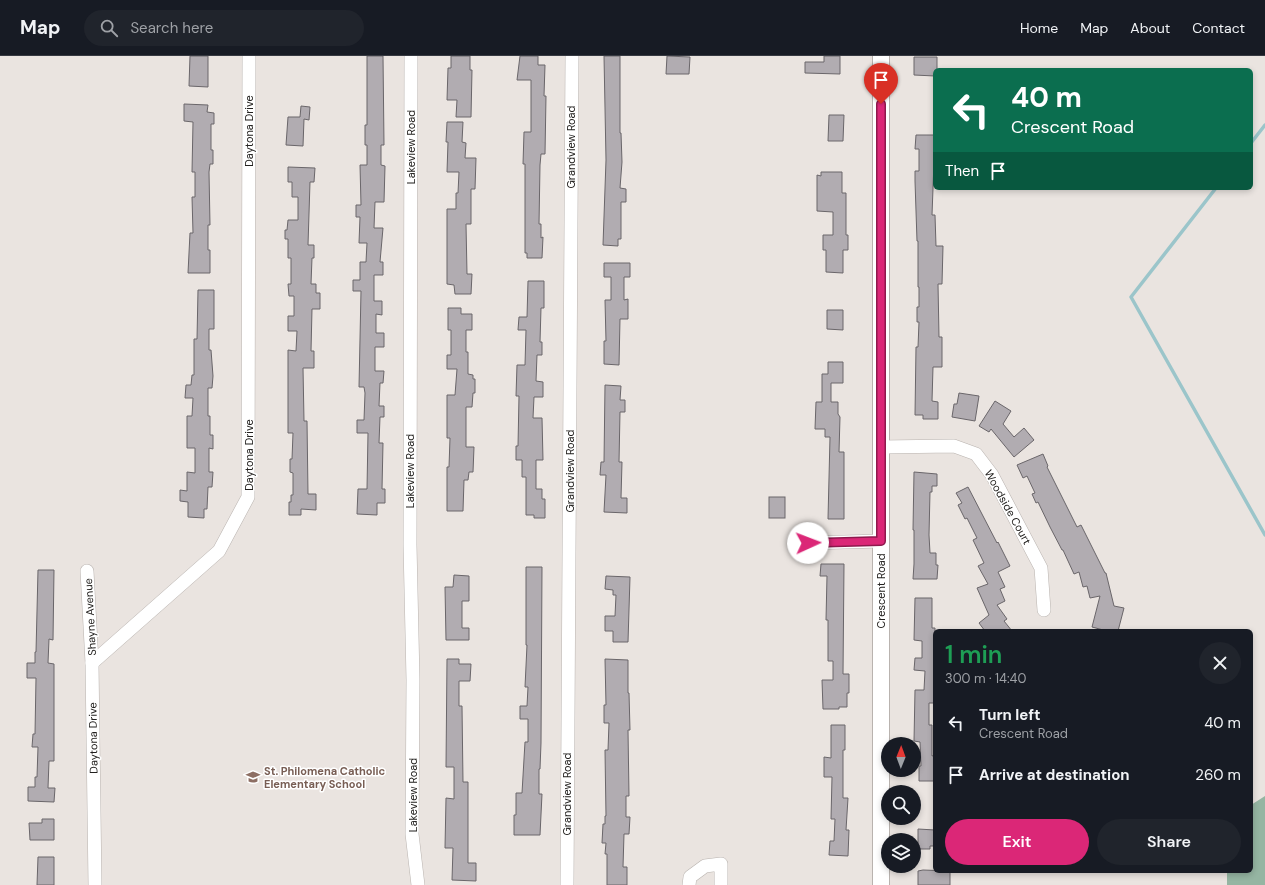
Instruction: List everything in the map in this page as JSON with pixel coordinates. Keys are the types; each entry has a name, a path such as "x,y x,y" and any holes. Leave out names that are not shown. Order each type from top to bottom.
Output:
{"street":[{"name":"Daytona Drive","path":"95,885 92,662 219,551 248,497 249,56"},
{"name":"Lakeview Road","path":"411,56 410,545 413,680 412,834 418,885"},
{"name":"Grandview Road","path":"567,885 572,56"},
{"name":"Crescent Road","path":"881,56 881,885"},
{"name":"Woodside Court","path":"881,447 954,446 976,454 992,475 1041,568 1044,610"},
{"path":"808,543 881,541"},
{"name":"Shayne Avenue","path":"87,571 92,662"},
{"path":"689,885 690,877 705,866 721,864 721,885"}],"green space":[{"path":"1265,796 1265,885 1227,885 1227,873 1253,873 1253,804"}],"building":[{"path":"190,56 208,56 208,87 189,86"},
{"path":"367,56 383,56 384,145 381,145 381,165 385,166 384,202 375,202 374,228 383,228 380,262 383,262 383,275 374,275 374,301 382,301 382,315 376,314 376,333 384,333 384,347 375,347 375,371 384,371 383,383 380,383 379,406 384,406 384,417 380,417 379,443 383,443 382,489 385,489 385,503 377,503 377,515 357,514 358,489 367,489 368,433 357,433 357,420 364,420 365,393 364,387 359,387 361,291 353,291 353,280 360,280 360,262 366,262 367,243 359,243 360,217 356,217 356,205 361,205 360,165 367,165 365,125 367,125"},
{"path":"451,56 470,56 470,70 472,70 471,117 456,117 457,100 447,100 448,68 451,68"},
{"path":"520,56 538,56 538,65 545,65 545,154 541,154 540,165 539,224 541,224 541,238 543,237 542,258 527,258 527,253 525,253 525,164 523,164 524,132 531,132 531,80 517,80"},
{"path":"604,56 620,56 620,133 622,162 620,188 626,189 626,202 621,202 621,239 618,239 618,246 603,245 606,160"},
{"path":"667,56 690,57 689,74 666,74"},
{"path":"824,56 840,56 840,74 805,73 805,62 824,62"},
{"path":"914,57 937,57 937,68 933,68 933,76 914,75"},
{"path":"184,104 208,105 207,112 214,113 214,124 211,124 211,150 213,150 213,164 210,164 209,172 210,225 208,225 208,250 210,250 210,273 188,273 190,233 193,233 192,197 195,197 195,172 192,172 193,122 184,121"},
{"path":"301,106 310,107 309,120 304,119 303,146 286,145 288,117 300,117"},
{"path":"829,115 844,115 843,141 828,141"},
{"path":"447,122 463,122 462,142 466,143 465,158 476,158 475,189 471,189 471,224 466,224 467,274 472,274 471,294 455,294 454,285 447,284 447,209 456,209 456,193 458,193 459,172 447,172"},
{"path":"916,135 933,135 932,215 935,215 936,246 943,246 942,284 938,284 939,337 942,337 942,367 933,367 932,401 938,402 938,419 923,419 923,415 915,415 916,347 918,347 919,322 917,322 917,307 919,307 919,287 915,171 919,171 919,149 915,149"},
{"path":"288,167 315,168 314,182 310,182 308,245 314,245 311,284 316,284 316,293 320,293 320,309 312,309 311,351 314,351 314,368 303,368 304,421 307,421 308,494 316,494 316,510 301,509 301,515 289,515 289,502 291,502 291,495 293,495 293,473 290,472 290,459 292,459 293,433 288,433 288,350 296,351 297,331 288,331 288,316 294,316 294,296 289,296 288,284 291,284 291,258 288,258 288,239 285,239 285,230 287,230 288,220 298,220 298,197 292,197 292,182 288,182"},
{"path":"821,172 842,172 842,193 846,193 846,235 848,235 848,250 843,250 843,273 826,272 826,250 823,250 823,235 833,235 833,212 817,211 817,175 821,176"},
{"path":"604,263 630,263 630,277 624,277 624,300 628,299 628,319 620,319 619,365 604,364 604,341 606,341 605,300 611,300 611,277 604,277"},
{"path":"528,281 544,281 544,308 541,308 540,342 542,342 542,355 537,355 536,381 543,382 543,397 534,397 533,418 542,418 543,460 536,460 536,489 542,489 542,499 545,499 545,518 534,518 534,515 526,515 526,477 522,477 522,460 516,460 516,446 518,446 519,396 516,396 517,365 525,365 526,330 518,330 519,317 527,317"},
{"path":"198,290 214,290 214,329 209,329 209,350 211,350 213,376 212,388 208,388 210,435 213,435 213,449 209,448 209,472 213,472 212,487 208,487 207,509 204,509 204,518 188,517 188,502 180,501 180,490 187,491 187,472 195,473 195,448 187,448 187,416 192,416 193,398 185,398 186,385 191,385 192,375 194,375 194,339 197,339"},
{"path":"448,308 461,308 461,314 472,314 472,330 466,330 466,352 468,352 468,374 473,375 473,379 475,379 475,393 473,393 472,407 466,407 466,447 474,447 473,472 469,472 468,480 464,480 463,511 447,511 447,467 449,467 450,438 447,438 447,395 455,395 457,369 447,369 447,355 451,355 451,330 448,330"},
{"path":"827,310 843,310 843,330 827,329"},
{"path":"828,362 843,362 843,383 831,383 831,402 838,402 838,414 840,417 839,452 844,452 844,519 828,519 830,437 825,437 825,429 815,429 816,402 822,402 822,374 828,374"},
{"path":"605,385 621,386 620,400 625,400 625,412 620,412 619,462 622,462 621,498 627,498 627,513 604,512 606,475 600,475 601,462 604,462"},
{"path":"959,393 979,396 975,421 952,417 954,404 957,404"},
{"path":"995,401 1011,411 1003,424 1014,437 1024,428 1034,440 1014,457 991,429 989,432 979,426"},
{"path":"1043,454 1048,466 1047,467 1077,527 1081,525 1106,573 1114,606 1124,608 1119,629 1100,629 1092,627 1100,596 1090,598 1087,586 1083,587 1079,572 1074,574 1038,502 1036,503 1032,494 1035,493 1027,476 1023,478 1017,465"},
{"path":"914,472 937,474 937,486 932,486 932,492 930,492 929,535 930,553 936,553 936,565 938,565 937,579 913,579"},
{"path":"968,487 1010,566 998,572 1005,587 1000,589 1005,601 997,605 1007,619 1004,621 1010,629 984,629 979,623 989,615 977,588 988,584 978,566 984,563 973,540 977,538 967,518 965,519 958,505 962,503 956,493"},
{"path":"769,497 785,497 785,518 769,518"},
{"path":"821,564 844,564 843,674 849,674 849,693 847,693 847,707 839,707 839,709 823,709 822,680 833,680 833,661 828,661 828,620 826,620 827,576 820,576"},
{"path":"526,567 542,567 541,743 539,794 542,794 540,835 514,835 516,793 522,793 525,742 528,742 528,719 520,719 520,706 527,706 528,687 525,687 527,645"},
{"path":"38,570 54,570 53,640 49,639 48,663 54,664 54,761 49,761 48,788 55,788 54,802 28,801 28,787 35,787 35,777 37,777 38,747 32,747 33,734 35,734 36,678 27,678 27,663 35,663"},
{"path":"454,575 469,576 469,601 462,601 462,628 469,628 469,640 446,640 445,587 453,587"},
{"path":"606,576 630,577 628,642 613,642 613,631 605,631 605,616 615,616 616,595 613,595 613,590 605,589"},
{"path":"915,598 932,598 932,628 935,629 933,629 933,703 929,703 929,725 932,725 933,781 919,781 919,777 921,777 921,737 914,737 915,690 924,690 925,671 914,670 915,658 922,658 922,641 914,640"},
{"path":"447,659 459,659 459,664 471,664 470,681 459,681 459,706 462,706 463,782 468,782 468,863 476,863 476,881 452,880 453,848 445,848 446,798 454,799 454,767 446,767"},
{"path":"605,659 628,660 630,730 628,730 629,796 626,796 626,817 630,817 629,834 624,834 623,867 627,867 627,885 607,885 607,854 605,854 606,843 602,843 603,824 605,824 606,816 605,750 608,750 609,723 604,723 604,705 606,705"},
{"path":"831,725 845,725 845,750 843,750 843,798 848,798 846,830 849,830 848,856 829,855 830,841 834,841 835,819 831,819 832,777 824,777 824,757 831,758"},
{"path":"42,819 54,819 54,840 30,840 29,823 42,823"},
{"path":"918,829 933,830 933,846 930,846 930,849 921,849 921,833 918,833"},
{"path":"38,857 54,857 54,885 37,885"},
{"path":"921,870 933,870 933,873 950,873 950,885 918,885 918,873 921,873"}],"waterway":[{"path":"1253,140 1265,125"},
{"path":"1214,190 1131,297 1265,535"}],"place":[{"name":"St. Philomena Catholic Elementary School","path":"253,777"}],"route":[{"path":"808,543 881,541 881,104"}]}
